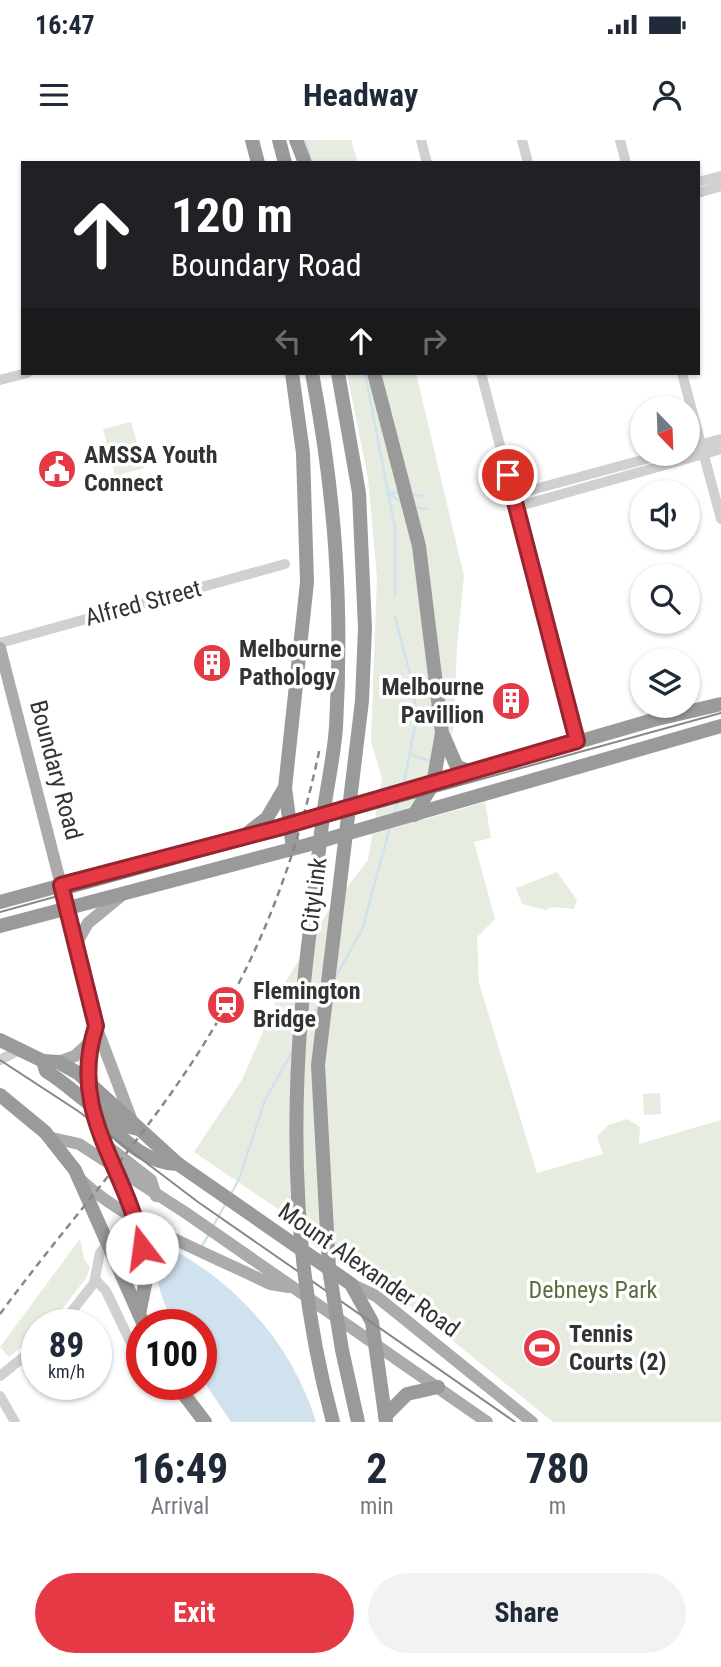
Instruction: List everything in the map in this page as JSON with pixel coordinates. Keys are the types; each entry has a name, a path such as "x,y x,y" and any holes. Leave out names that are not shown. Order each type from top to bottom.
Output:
{"highway":[{"path":"245,140 249,161"},
{"path":"252,140 257,161"},
{"path":"279,140 284,161"},
{"path":"296,140 304,161"},
{"path":"292,375 303,453 307,582 286,784 288,824 293,848"},
{"name":"CityLink","path":"312,375 333,516 340,610 336,730 306,966 295,1119 304,1273 315,1347 333,1422"},
{"name":"CityLink","path":"338,375 359,493 365,588 364,640 362,701 318,1065 329,1269 342,1350 358,1422"},
{"path":"375,375 419,545 445,754 414,815"},
{"path":"0,902 363,804 577,741 721,705"},
{"path":"0,926 414,815 721,726"},
{"path":"577,741 580,768"},
{"path":"445,754 460,769 478,771"},
{"path":"242,836 267,818 286,784"},
{"name":"Boundary Road","path":"61,885 67,907"},
{"path":"0,1040 43,1061 58,1062 89,1082 178,1164"},
{"path":"43,1061 46,1071 97,1110 122,1126 135,1125"},
{"path":"0,1095 52,1139 80,1179 136,1309"},
{"path":"97,1110 107,1124 152,1159 163,1165 178,1164"},
{"name":"Mount Alexander Road","path":"178,1164 351,1284"},
{"path":"139,1232 147,1275 142,1309"},
{"path":"351,1284 371,1316 385,1419"},
{"path":"385,1419 407,1394 438,1387"},
{"path":"188,1400 205,1422"}],"main road":[{"name":"Boundary Road","path":"0,649 61,885"},
{"path":"76,944 91,920 131,889"},
{"name":"Boundary Road","path":"67,907 96,1026 135,1125"},
{"path":"96,1026 90,1041 89,1082 97,1110 101,1141 139,1232"},
{"path":"58,1062 75,1056 90,1041"},
{"path":"52,1139 79,1144 190,1216 294,1288 376,1351 438,1387 487,1422"},
{"path":"101,1141 150,1180 156,1196"},
{"path":"80,1179 102,1199 135,1217 270,1284 294,1288"},
{"name":"Mount Alexander Road","path":"351,1284 376,1296 532,1422"}],"street":[{"path":"421,140 426,161"},
{"path":"522,140 527,161"},
{"path":"620,140 625,161"},
{"path":"700,181 721,176"},
{"path":"700,192 721,187"},
{"path":"0,380 21,375"},
{"path":"482,375 577,741"},
{"path":"683,375 721,519"},
{"path":"516,507 702,449 721,439"},
{"path":"702,449 721,449"},
{"path":"513,495 630,463"},
{"name":"Alfred Street","path":"0,649 285,564"},
{"path":"0,1060 21,1049"},
{"path":"73,1309 96,1280 100,1253 108,1243"},
{"path":"96,1280 106,1291 126,1333"},
{"path":"0,1376 21,1359"},
{"path":"0,1396 15,1422"}],"green space":[{"path":"291,140 351,140 357,161 296,161"},
{"name":"Debneys Park","path":"347,375 416,375 464,576 457,645 454,727 423,820 485,802 491,838 474,842 495,919 477,937 479,983 537,1173 603,1154 597,1136 608,1125 627,1119 640,1127 639,1144 721,1120 721,1422 553,1422 352,1259 194,1152 242,1080 282,988 326,914 368,860 382,778 371,742 377,577 368,478"},
{"path":"131,422 144,468 115,476 103,429"},
{"path":"557,872 577,900 574,909 552,907 546,910 522,904 516,888"},
{"path":"660,1093 661,1114 644,1115 643,1094"},
{"path":"80,1239 84,1259 90,1267 86,1278 62,1309 28,1309"},
{"path":"21,1319 21,1348 9,1357 0,1347"}],"water":[{"path":"160,1243 187,1258 235,1294 256,1316 292,1366 316,1422 231,1422 216,1400 217,1309 167,1309 157,1274"}],"waterway":[{"path":"305,140 310,156"},
{"path":"365,375 395,528 395,596"},
{"path":"387,493 402,502"},
{"path":"387,493 401,493"},
{"path":"411,494 425,496"},
{"path":"415,507 426,509"},
{"path":"395,617 414,689 416,721 403,788"},
{"path":"412,755 430,761"},
{"path":"394,814 400,797"},
{"path":"335,978 362,930 390,827"},
{"path":"307,1026 319,1005"},
{"path":"231,1194 239,1179 265,1100 293,1050"},
{"path":"212,1228 226,1203"},
{"path":"202,1246 209,1234"}],"tram line":[{"path":"0,912 721,713"},
{"path":"0,1060 78,1111 198,1202 515,1422"}],"railway":[{"path":"0,1314 140,1136 216,1024 251,958 280,890 292,855 320,747"}],"place":[{"name":"AMSSA Youth Connect","path":"57,469"},
{"name":"Melbourne Pathology","path":"212,663"},
{"name":"Melbourne Pavillion","path":"511,701"},
{"name":"Flemington Bridge","path":"226,1005"},
{"name":"Tennis Courts (2)","path":"542,1348"}],"route":[{"path":"142,1248 135,1217 103,1147 92,1110 89,1091 90,1041 96,1026 61,885 278,828 577,741 508,475"}]}
